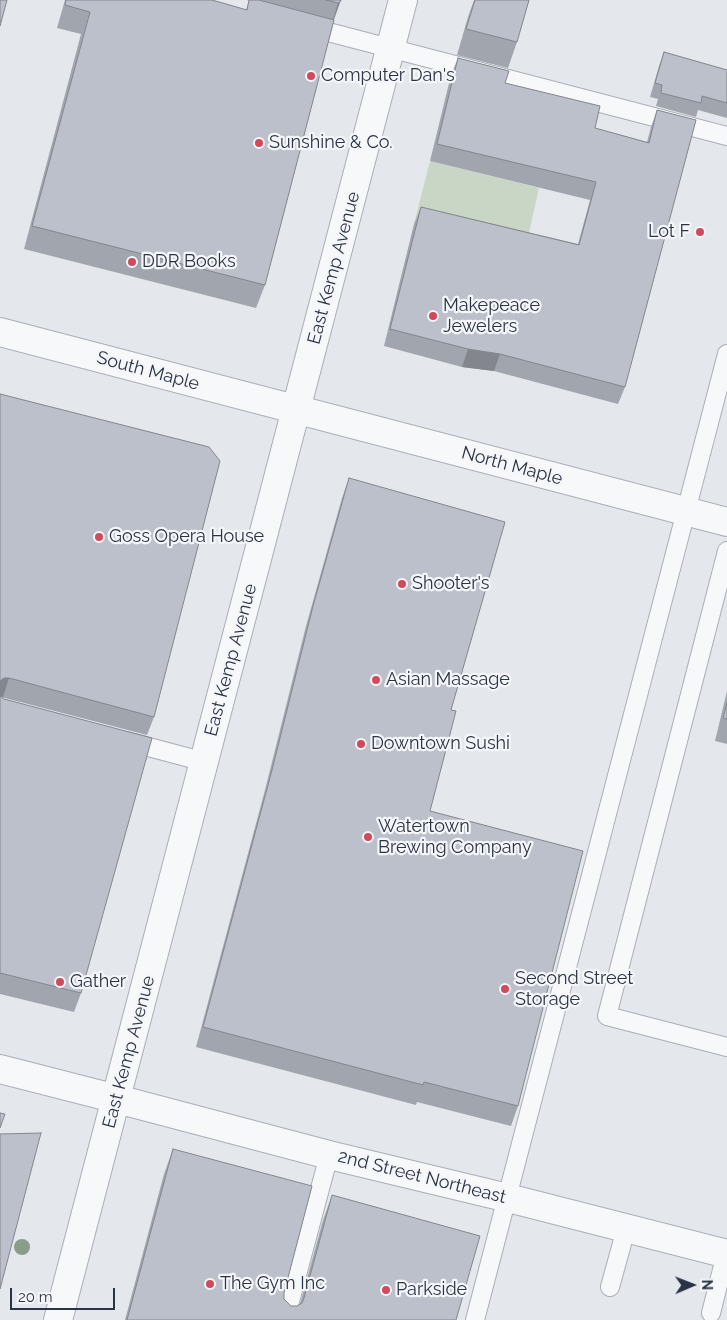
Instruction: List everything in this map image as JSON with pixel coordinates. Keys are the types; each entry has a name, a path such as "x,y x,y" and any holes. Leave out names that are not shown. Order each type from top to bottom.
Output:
{"street":[{"name":"East Kemp Avenue","path":"58,1320 403,0"},
{"name":"South Maple","path":"0,332 296,410"},
{"name":"North Maple","path":"296,410 727,522"},
{"name":"2nd Street Northeast","path":"0,1069 329,1155 508,1198 726,1254"}],"lane":[{"path":"288,22 727,136"},
{"path":"475,1320 727,354"},
{"path":"727,551 607,1016 727,1047"},
{"path":"112,737 205,762"},
{"path":"285,1320 329,1155"},
{"path":"610,1287 626,1229"},
{"path":"711,1313 726,1254"}],"green space":[{"path":"430,161 539,188 525,251 414,224"}],"building":[{"path":"0,0 7,0 0,26"},
{"path":"66,0 212,0 247,10 249,0 259,0 334,20 265,285 32,226 90,12 65,5"},
{"path":"326,0 341,0 338,3"},
{"path":"475,0 529,0 517,42 466,29"},
{"path":"664,52 727,70 727,103 702,96 701,103 661,93 662,85 655,83"},
{"path":"458,58 509,71 505,83 600,106 595,128 649,143 657,110 696,120 625,387 500,354 468,349 390,329 421,207 579,245 596,182 437,144"},
{"name":"Goss Opera House","path":"0,394 209,447 220,461 154,717 9,678 4,678 0,681"},
{"path":"349,478 505,522 451,710 456,711 430,811 583,851 518,1106 424,1082 423,1085 203,1027 272,770 313,606"},
{"path":"0,696 4,699 152,738 81,993 0,973"},
{"path":"727,703 727,719 723,718"},
{"path":"0,1113 5,1114 0,1128"},
{"path":"41,1133 0,1289 0,1134"},
{"path":"173,1149 312,1186 284,1293 284,1299 291,1306 297,1306 302,1303 304,1298 332,1195 480,1236 456,1320 127,1320"}],"place":[{"name":"Computer Dan's","path":"311,76"},
{"name":"Sunshine & Co.","path":"259,143"},
{"name":"Lot F","path":"700,232"},
{"name":"DDR Books","path":"132,262"},
{"name":"Makepeace Jewelers","path":"433,316"},
{"name":"Goss Opera House","path":"99,537"},
{"name":"Shooter's","path":"402,584"},
{"name":"Asian Massage","path":"376,680"},
{"name":"Downtown Sushi","path":"361,744"},
{"name":"Watertown Brewing Company","path":"368,837"},
{"name":"Gather","path":"60,982"},
{"name":"Second Street Storage","path":"505,989"},
{"name":"The Gym Inc","path":"210,1284"},
{"name":"Parkside","path":"386,1290"}]}
